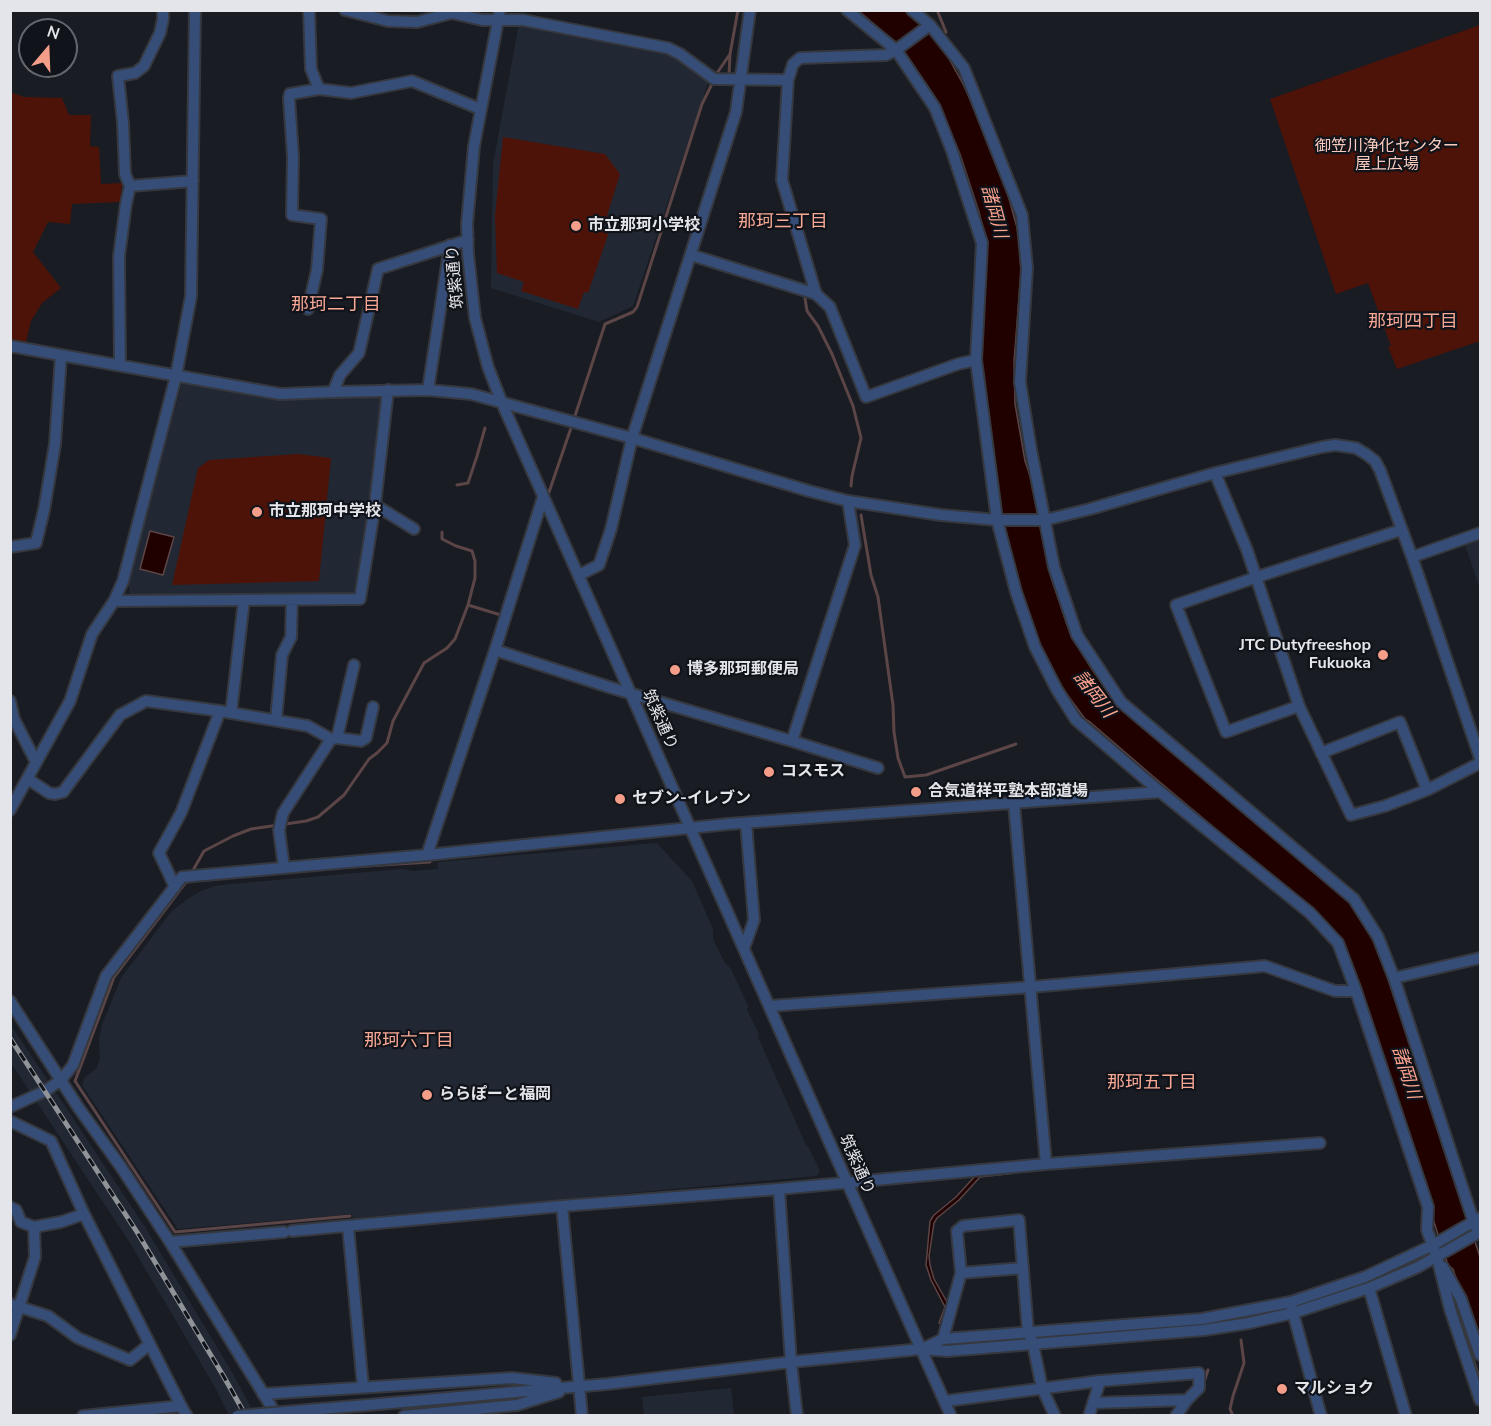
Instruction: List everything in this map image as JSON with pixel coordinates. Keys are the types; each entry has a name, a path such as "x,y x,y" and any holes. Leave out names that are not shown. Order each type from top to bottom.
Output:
{"street":[{"path":"120,365 119,256 130,186 125,174 118,76 135,73 144,66 160,33 163,10"},
{"path":"10,810 70,701 92,634 114,601 123,581 176,376 191,296 195,10"},
{"path":"309,10 311,69 319,89"},
{"path":"345,10 388,21 417,22 452,13 482,20 499,15 668,48 714,79 788,80"},
{"path":"579,575 599,565 611,529 632,438 736,112 750,10"},
{"path":"847,10 896,50 935,108 952,151 982,243 976,360 997,520 1016,592 1035,647 1057,690 1076,720 1160,792 1310,913 1338,943 1428,1206 1427,1230 1480,1400"},
{"path":"912,10 930,25 964,68 1022,215 1027,267 1020,382 1054,567 1077,635 1121,702 1354,899 1378,937 1394,978 1477,1220 1478,1235 1418,1267 1369,1288 1292,1308 1202,1319 943,1339 921,1349"},
{"name":"筑紫通り","path":"499,15 480,109 469,194 468,240 475,318 488,367 543,497 951,1416"},
{"path":"816,294 782,180 788,80 793,64 800,58 886,55 930,25"},
{"path":"308,309 317,270 321,219 292,215 293,157 290,94 319,89 351,93 412,81 480,109"},
{"path":"130,186 193,181"},
{"path":"333,392 340,375 359,353 378,269 468,240"},
{"path":"428,390 450,245"},
{"path":"691,255 816,294 830,307 866,397 958,364 976,360"},
{"path":"10,346 280,394 388,390 428,390 471,394 848,501 941,515 997,520 1045,520 1215,473 1335,445 1356,448 1375,461 1380,470 1480,758"},
{"path":"10,547 36,543 55,444 61,355"},
{"path":"114,601 360,599 375,505 388,390"},
{"path":"1215,473 1257,577 1299,706 1351,815 1385,806 1427,790 1480,763"},
{"path":"428,855 543,497"},
{"path":"792,741 855,545 848,501"},
{"path":"375,505 414,529"},
{"path":"1299,706 1226,732 1176,605 1401,530"},
{"path":"1412,558 1480,533"},
{"path":"175,887 159,853 181,813 225,712 244,600"},
{"path":"276,720 282,655 291,637 292,600"},
{"path":"495,650 878,768"},
{"path":"284,868 279,830 283,813 334,738 354,665"},
{"path":"10,701 14,719 36,762"},
{"path":"28,779 49,793 63,792 120,716 146,701 276,720 308,726 334,738 361,741 366,738 373,707"},
{"path":"1321,753 1400,722 1427,790"},
{"path":"10,1107 39,1094 61,1080 73,1065 106,976 182,877 428,855 691,827 1160,792"},
{"path":"1014,804 1046,1164"},
{"path":"744,948 754,920 746,823"},
{"path":"1394,978 1480,958"},
{"path":"770,1006 1031,987 1265,966 1335,991 1356,991"},
{"path":"10,1001 78,1107 170,1242 277,1416"},
{"path":"10,1121 51,1141 84,1214 184,1411 83,1416"},
{"path":"170,1242 562,1206 779,1189 847,1181 1320,1143"},
{"path":"779,1189 797,1416"},
{"path":"562,1206 582,1416"},
{"path":"10,1207 16,1210 21,1222 34,1227 61,1222 84,1214"},
{"path":"943,1339 961,1274 957,1231 963,1226 1019,1220 1028,1332 1033,1344 1042,1388 1054,1416"},
{"path":"237,1416 607,1384 921,1349 947,1351 1204,1330 1249,1323 1292,1308 1365,1277 1433,1245 1477,1220"},
{"path":"348,1226 363,1387"},
{"path":"10,1335 15,1306 34,1257 34,1227"},
{"path":"1437,1257 1461,1299 1480,1355"},
{"path":"961,1274 1023,1268"},
{"path":"1369,1288 1406,1416"},
{"path":"15,1306 48,1316 78,1338 130,1360 150,1344"},
{"path":"1292,1308 1321,1416"},
{"path":"946,1401 1100,1381 1199,1373 1199,1388 1176,1416"},
{"path":"263,1394 512,1378 579,1385"},
{"path":"1089,1416 1100,1381"},
{"path":"404,1416 517,1405 579,1385"},
{"path":"1093,1403 1187,1400"}],"shaded area":[{"name":"市立那珂小学校","path":"519,24 667,52 709,80 633,306 599,322 491,288 493,164"},
{"name":"市立那珂中学校","path":"182,383 261,395 385,394 357,595 130,595 128,582"},
{"path":"1480,539 1480,589 1465,545"},
{"path":"657,843 692,881 713,929 713,939 725,963 731,969 748,1006 747,1010 759,1034 758,1037 820,1171 817,1176 353,1218 352,1214 178,1229 82,1085 85,1077 96,1069 100,1059 99,1039 102,1025 121,978 171,912 201,891 232,884 401,869 413,871 438,869 438,862"},
{"path":"10,1024 47,1079 47,1083 57,1094 145,1227 232,1372 255,1415 229,1415 215,1387 130,1243 11,1063"},
{"path":"731,1388 734,1415 644,1415 642,1397"}],"green space":[{"name":"御笠川浄化センター 屋上広場","path":"1480,25 1480,341 1397,369 1368,283 1336,294 1270,99"},
{"path":"10,92 24,97 62,98 69,115 91,115 90,146 99,147 101,184 122,183 120,202 72,204 70,224 48,222 33,252 61,288 42,303 31,321 26,342 11,339"},
{"path":"503,137 605,154 620,174 603,229 609,232 588,293 584,292 578,309 521,291 524,282 497,273 495,216"},
{"path":"298,454 331,458 319,581 172,585 198,468 209,460"}],"water":[{"name":"諸岡川","path":"859,11 909,11 943,48 989,140 1008,195 1019,235 1021,272 1014,361 1015,404 1050,574 1067,625 1077,645 1093,671 1113,695 1347,898 1380,950 1480,1257 1480,1352 1453,1269 1448,1265 1349,958 1317,914 1085,719 1050,668 1025,612 1004,531 983,411 980,360 986,243 979,212 960,154 934,96 904,52"},
{"path":"150,531 174,537 163,575 140,569"},
{"path":"1016,1170 1016,1173 980,1177 934,1223 929,1256 934,1279 948,1307 942,1325 939,1323 945,1307 926,1265 930,1221 977,1174"}],"waterway":[{"path":"729,75 730,54 738,10"},
{"path":"937,10 946,32"},
{"path":"715,76 730,54"},
{"path":"574,419 605,324 633,312 637,307 702,104 713,82"},
{"path":"805,298 807,311 818,326 832,354 853,406 861,438 851,486"},
{"path":"547,498 572,425"},
{"path":"457,485 468,483 485,428"},
{"path":"861,515 871,575 878,597 898,758 905,777 926,775 1016,744"},
{"path":"192,872 204,851 233,836 251,829 306,821 318,817 344,795 369,759 387,743 393,721 424,663 447,648 455,639 468,605 475,578 475,561 472,551 442,539 442,532"},
{"path":"468,605 504,616"},
{"path":"350,867 430,862 431,858"},
{"path":"188,882 114,977 75,1081 175,1232 350,1216"},
{"path":"1461,1324 1480,1380"},
{"path":"1233,1416 1230,1409 1244,1363 1241,1340"},
{"path":"1204,1382 1208,1370"}],"railway":[{"path":"10,1038 137,1232 246,1416"}],"place":[{"name":"市立那珂小学校","path":"576,226"},
{"name":"市立那珂中学校","path":"257,512"},
{"name":"JTC Dutyfreeshop Fukuoka","path":"1383,655"},
{"name":"博多那珂郵便局","path":"675,670"},
{"name":"コスモス","path":"769,772"},
{"name":"合気道祥平塾本部道場","path":"916,792"},
{"name":"セブン-イレブン","path":"620,799"},
{"name":"ららぽーと福岡","path":"427,1095"},
{"name":"マルショク","path":"1282,1389"}],"district":[{"name":"那珂三丁目","path":"783,223"},
{"name":"那珂二丁目","path":"336,306"},
{"name":"那珂四丁目","path":"1413,323"},
{"name":"那珂六丁目","path":"409,1042"},
{"name":"那珂五丁目","path":"1152,1084"}]}
